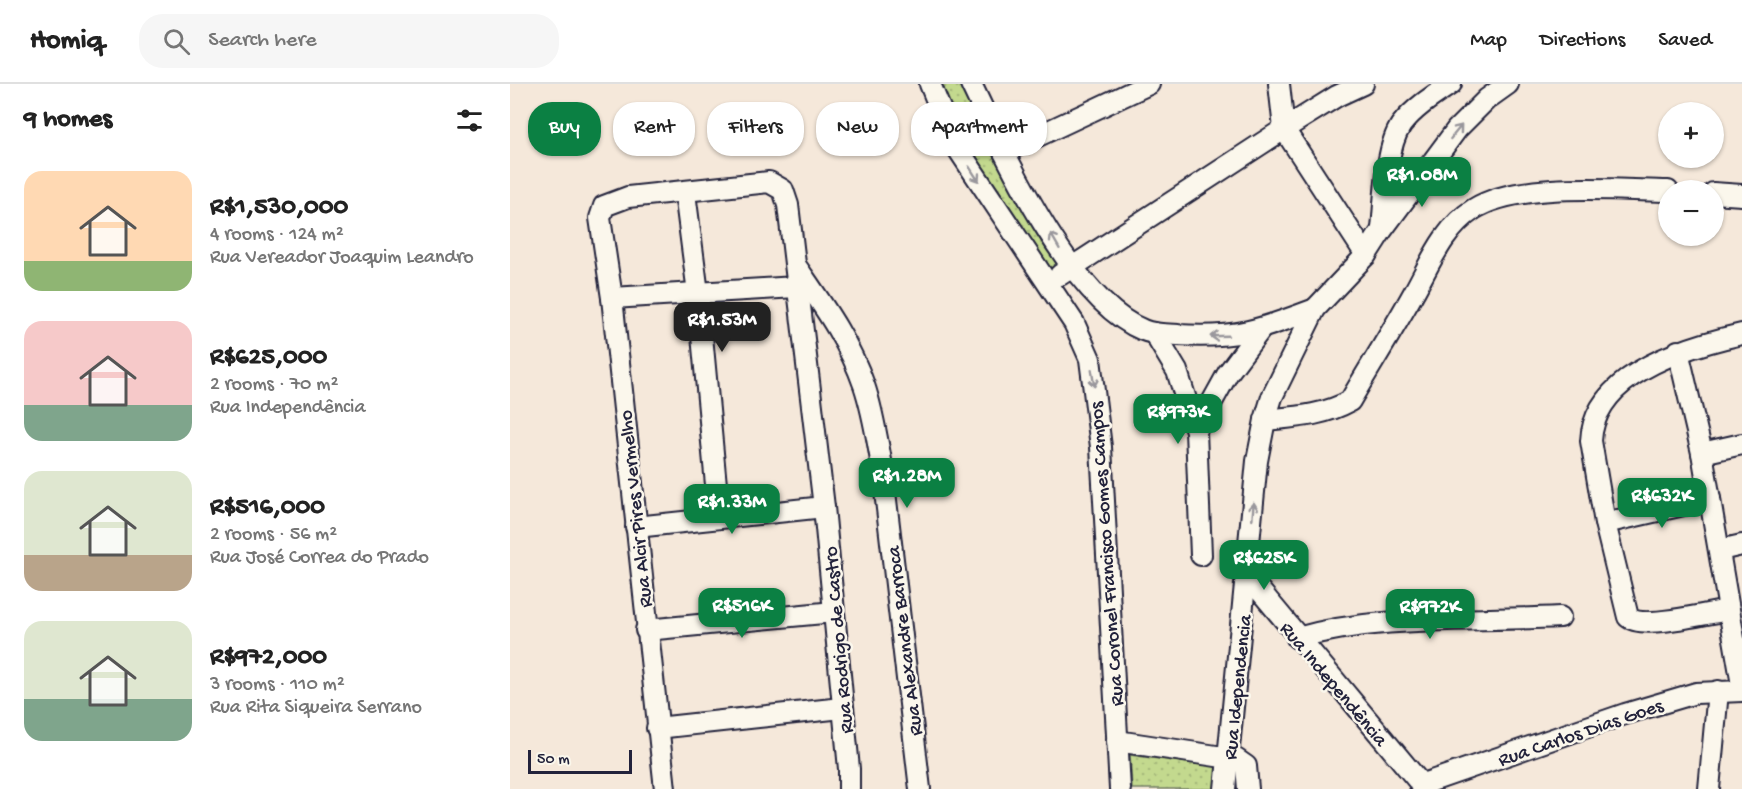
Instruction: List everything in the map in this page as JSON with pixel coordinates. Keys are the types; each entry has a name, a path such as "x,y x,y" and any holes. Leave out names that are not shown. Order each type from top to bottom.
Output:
{"street":[{"name":"Rua Coronel Francisco Gomes Campos","path":"930,84 954,143 1074,323 1090,359 1101,447 1120,789"},
{"path":"971,84 980,102"},
{"path":"1047,132 1149,84"},
{"path":"1279,84 1284,129 1366,255"},
{"path":"1048,283 1284,129 1337,96 1363,84"},
{"path":"1382,230 1392,147 1400,127 1413,111 1451,84"},
{"path":"1006,156 1071,267 1103,304 1127,322 1154,333 1226,337 1261,329 1315,309 1366,255 1382,230 1458,129 1487,99 1508,84"},
{"name":"Rua Rodrigo de Castro","path":"685,193 769,182 783,190 788,205 824,507 849,789"},
{"path":"1265,420 1317,414 1334,410 1350,401 1440,244 1458,221 1475,209 1502,197 1550,191 1658,192"},
{"path":"685,193 698,293 719,517"},
{"name":"Rua Alcir Pires Vermelho","path":"665,789 601,210 612,201 628,197 685,193"},
{"path":"1724,194 1742,195"},
{"name":"Rua Alexandre Barroca","path":"793,262 837,326 853,357 873,418 882,466 920,789"},
{"path":"612,298 796,287"},
{"name":"Rua Idependencia","path":"1225,789 1257,461 1272,397 1315,309"},
{"path":"1196,431 1228,373 1261,329"},
{"path":"1154,333 1177,370 1196,431 1201,555"},
{"path":"1729,610 1649,623 1632,621 1628,617 1605,523 1591,441 1596,414 1611,395 1639,371 1678,351 1742,334"},
{"path":"1678,351 1702,453 1729,610 1738,645 1742,685"},
{"path":"1702,453 1742,444"},
{"path":"1605,523 1710,499"},
{"path":"636,527 824,507"},
{"path":"1720,550 1742,545"},
{"name":"Rua Independência","path":"1247,575 1422,787"},
{"path":"646,630 834,612"},
{"path":"1297,638 1328,629 1376,622 1560,617"},
{"path":"1709,789 1718,691"},
{"name":"Rua Carlos Dias Goes","path":"1422,787 1625,714 1696,693 1742,691"},
{"path":"657,728 842,708"},
{"path":"1117,741 1227,757 1244,763 1248,789"}],"green space":[{"path":"938,84 965,84 975,102 946,102"},
{"path":"972,156 1005,156 1064,263 1046,275"},
{"path":"1130,755 1218,767 1216,789 1132,789"}]}
